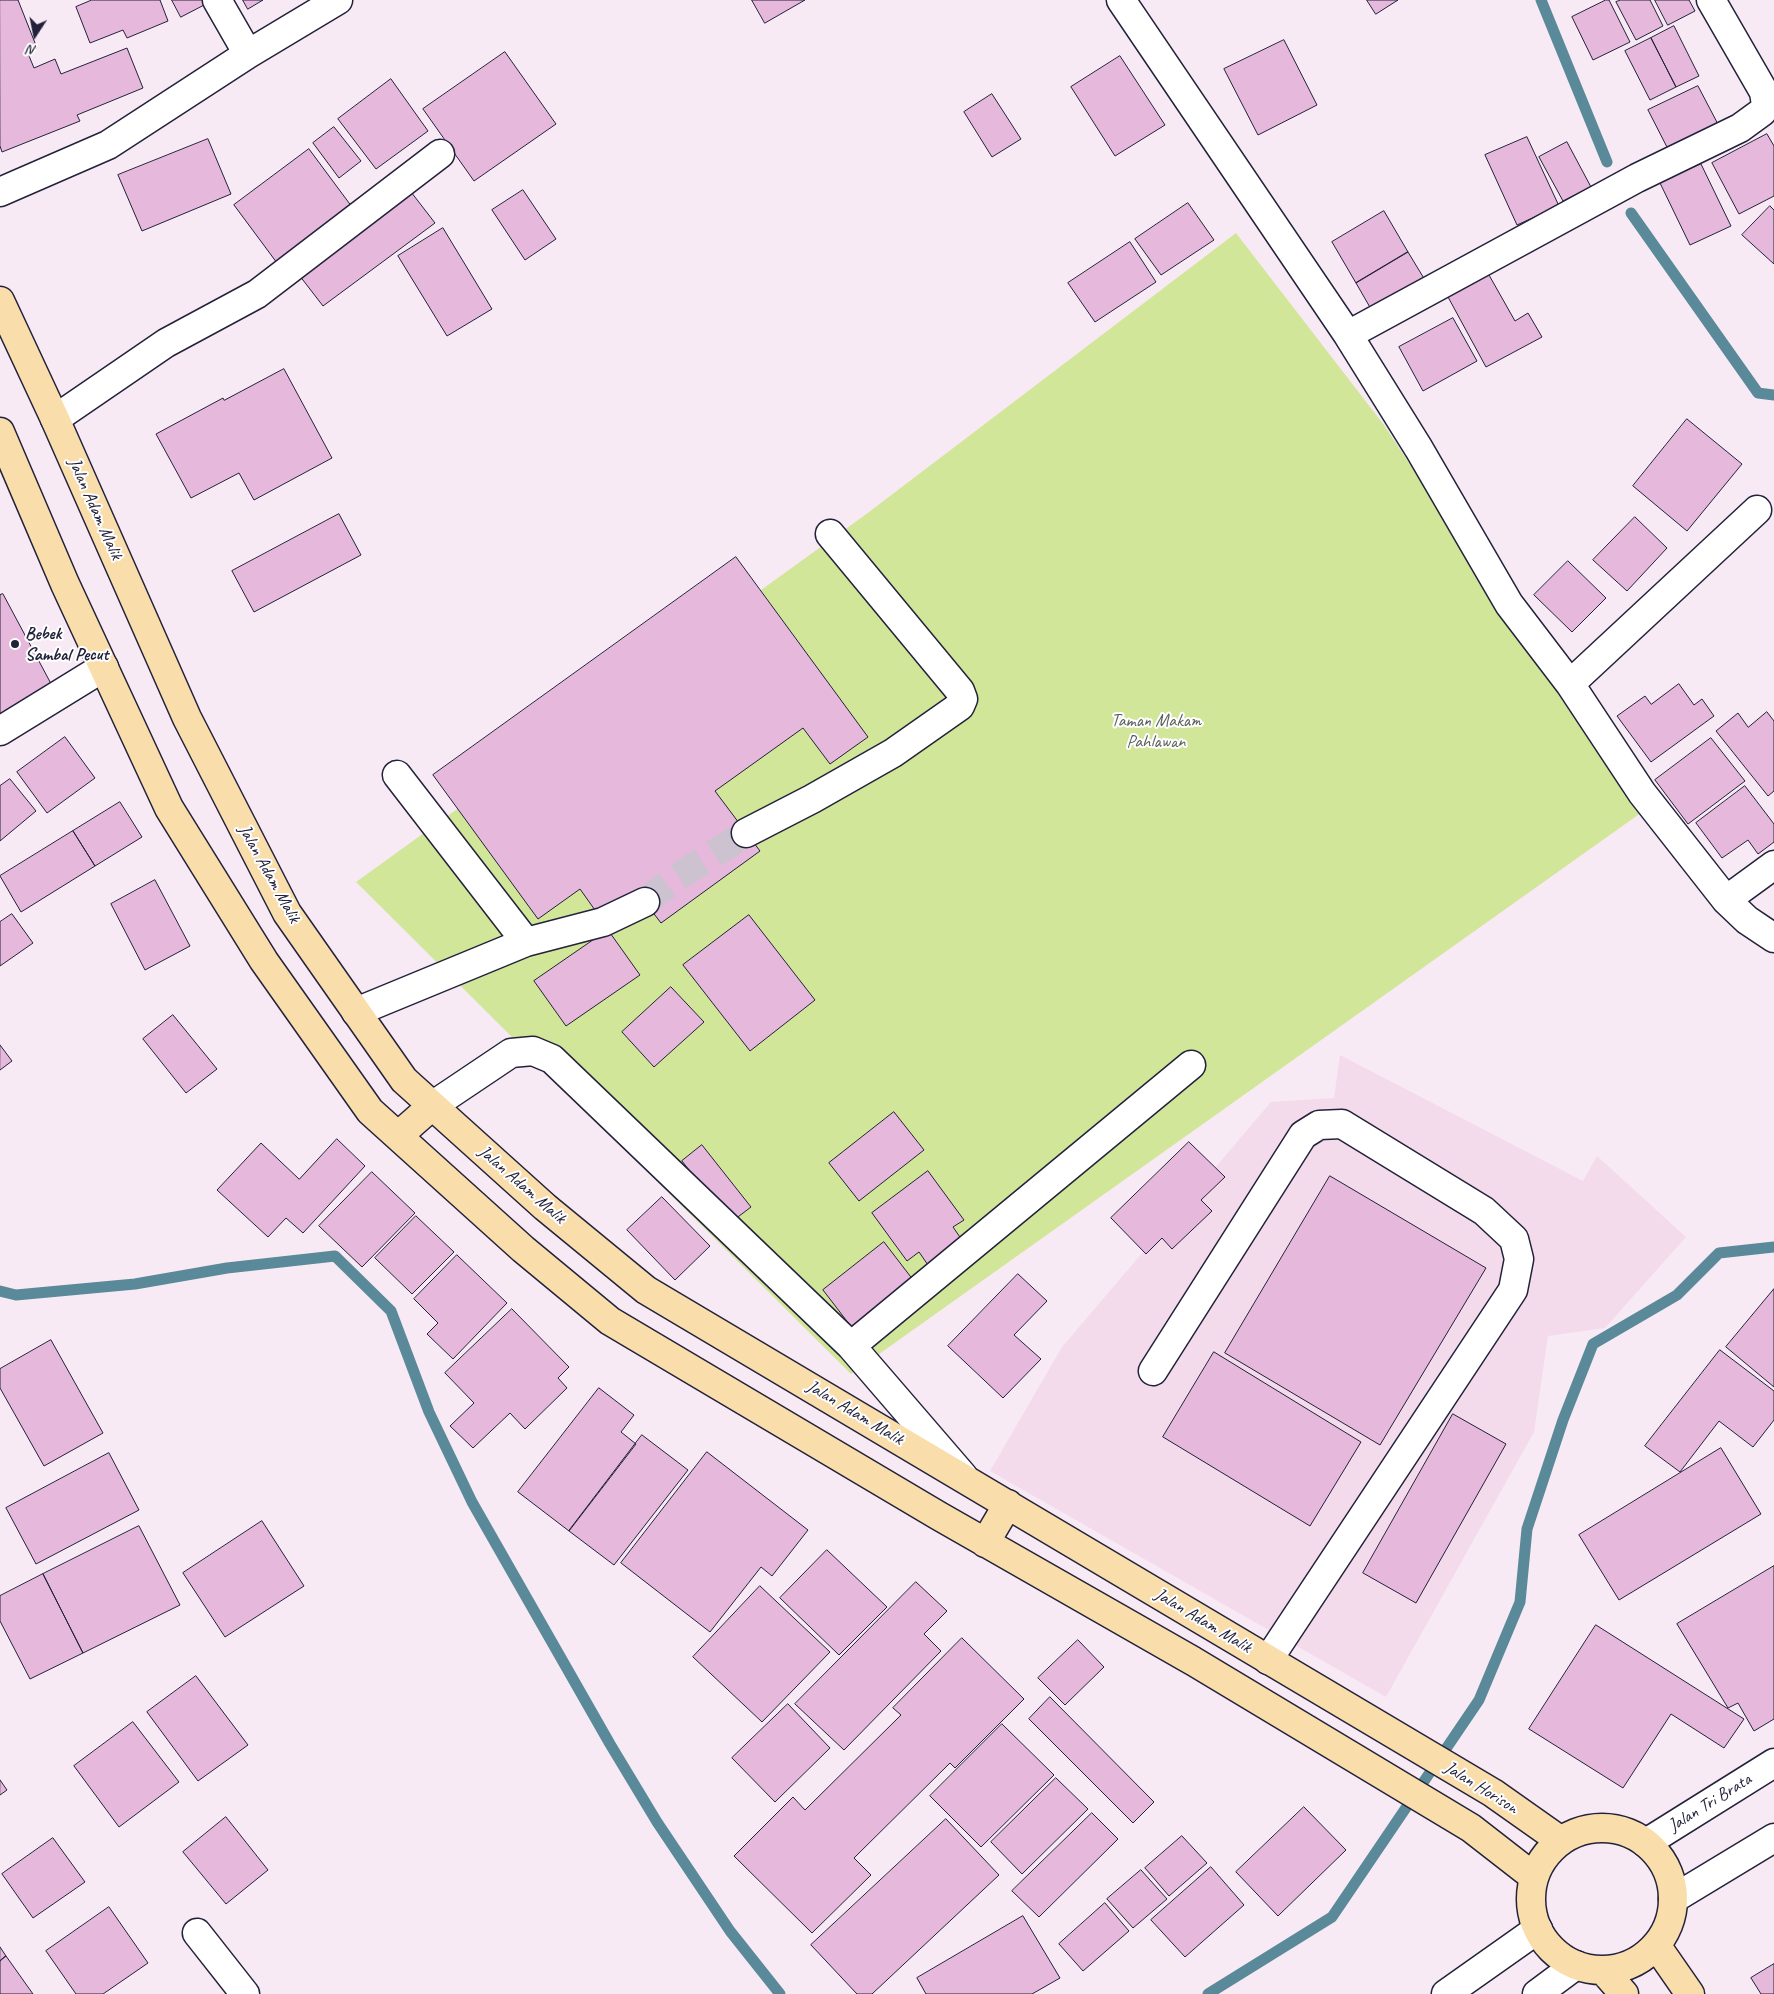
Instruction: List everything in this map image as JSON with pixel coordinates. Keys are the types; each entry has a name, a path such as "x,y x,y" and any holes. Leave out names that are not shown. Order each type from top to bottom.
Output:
{"main road":[{"name":"Jalan Adam Malik","path":"0,301 55,419 187,718 287,913 404,1080 545,1207 646,1290 1398,1738"},
{"path":"0,432 65,584 170,808 264,962 370,1111 523,1249 610,1322 985,1543 1193,1661 1471,1828 1534,1877"},
{"path":"398,1136 432,1106"},
{"path":"985,1543 1008,1504"},
{"name":"Jalan Horison","path":"1398,1738 1493,1793 1561,1841"},
{"path":"1604,1828 1626,1832 1646,1843 1661,1859 1670,1878 1674,1899 1669,1924 1656,1945 1645,1956 1632,1964 1603,1970 1576,1965 1553,1951 1538,1929 1531,1904 1534,1877 1544,1857 1561,1841 1581,1831 1604,1828"},
{"path":"1656,1945 1690,1994"},
{"path":"1603,1970 1624,1994"}],"street":[{"path":"217,0 248,54"},
{"path":"0,192 108,145 248,54 338,0"},
{"path":"1121,0 1348,335 1419,449 1509,604 1570,684 1642,792 1726,900 1747,920 1774,938"},
{"path":"1348,335 1637,178 1740,128 1762,112 1766,105 1764,92 1711,0"},
{"path":"55,419 166,343 257,294 440,154"},
{"path":"1570,684 1757,510"},
{"path":"746,833 812,799 893,753 960,706 963,699 960,690 830,534"},
{"path":"0,731 104,667"},
{"path":"397,774 526,942"},
{"path":"1726,900 1774,865"},
{"path":"356,1012 526,942 603,922 645,902"},
{"path":"432,1106 511,1053 534,1051 552,1059 851,1346 966,1479"},
{"path":"851,1346 1191,1065"},
{"path":"1153,1371 1303,1135 1319,1125 1342,1124 1484,1211 1514,1239 1519,1259 1513,1290 1268,1660"},
{"name":"Jalan Tri Brata","path":"1646,1843 1774,1763"},
{"path":"1674,1899 1774,1838"},
{"path":"1446,1994 1538,1929"},
{"path":"197,1933 245,1994"},
{"path":"1537,1994 1576,1965"}],"shaded area":[{"path":"1340,1055 1583,1181 1597,1156 1686,1237 1605,1328 1548,1336 1534,1432 1386,1697 990,1471 1062,1347 1271,1102 1334,1098"}],"green space":[{"name":"Taman Makam Pahlawan","path":"1236,233 1384,425 1548,675 1645,810 851,1374 356,882 865,515"}],"building":[{"path":"0,0 18,0 37,48 27,51 34,68 55,59 61,74 127,48 143,88 77,115 80,121 2,152 0,146"},
{"path":"92,0 160,0 168,21 127,38 123,30 90,43 76,7"},
{"path":"172,0 204,0 206,4 181,17"},
{"path":"243,0 263,0 248,9"},
{"path":"752,0 805,0 765,23"},
{"path":"1367,0 1398,0 1376,14"},
{"path":"1609,0 1630,42 1593,60 1572,17"},
{"path":"1621,0 1650,0 1663,26 1636,40 1616,2"},
{"path":"1655,0 1689,0 1695,11 1668,25"},
{"path":"1674,26 1699,76 1676,87 1651,38"},
{"path":"1651,38 1676,87 1650,100 1625,51"},
{"path":"1284,40 1317,105 1258,135 1224,69"},
{"path":"505,52 556,124 474,181 423,109"},
{"path":"1120,56 1165,125 1115,156 1071,87"},
{"path":"391,79 428,131 376,169 338,119"},
{"path":"1698,86 1720,128 1670,153 1648,110"},
{"path":"992,94 1021,139 992,157 964,112"},
{"path":"334,127 361,161 339,178 313,143"},
{"path":"1767,134 1774,146 1774,196 1739,214 1712,163"},
{"path":"1527,137 1559,206 1517,225 1485,155"},
{"path":"208,139 231,194 142,231 118,175"},
{"path":"1567,142 1591,187 1563,201 1539,157"},
{"path":"309,149 355,211 280,267 234,205"},
{"path":"1701,164 1731,226 1690,245 1660,183"},
{"path":"408,188 435,223 323,306 296,271"},
{"path":"523,190 556,239 525,260 492,210"},
{"path":"1188,203 1214,240 1161,275 1135,239"},
{"path":"1770,206 1774,210 1774,264 1742,235"},
{"path":"1384,211 1408,252 1356,283 1332,242"},
{"path":"443,228 492,309 447,336 398,256"},
{"path":"1130,242 1156,282 1095,322 1068,283"},
{"path":"1408,252 1428,285 1375,316 1356,283"},
{"path":"1489,275 1515,321 1528,313 1542,337 1486,367 1448,297"},
{"path":"1453,318 1477,361 1423,391 1399,347"},
{"path":"284,369 332,458 254,500 239,473 191,498 156,434 223,398 224,400"},
{"path":"1687,419 1742,464 1687,531 1633,486"},
{"path":"339,514 361,555 254,612 232,571"},
{"path":"1635,517 1667,548 1627,591 1593,560"},
{"path":"736,557 868,737 830,764 803,728 715,791 760,851 661,923 638,893 602,920 580,889 538,919 433,775"},
{"path":"1568,561 1606,598 1572,632 1534,595"},
{"name":"Bebek Sambal Pecut","path":"3,594 56,693 0,722 0,595"},
{"path":"1679,684 1694,705 1702,699 1714,716 1651,762 1617,716 1645,696 1651,704"},
{"path":"1767,712 1774,721 1774,791 1768,796 1716,731 1738,713 1748,727"},
{"path":"65,737 95,778 47,813 17,772"},
{"path":"1711,738 1745,781 1688,824 1655,780"},
{"path":"10,779 36,811 0,841 0,786"},
{"path":"1745,786 1774,824 1774,842 1758,854 1748,840 1722,858 1696,823"},
{"path":"120,802 142,837 95,866 73,831"},
{"path":"73,831 95,866 21,912 0,876"},
{"path":"155,880 190,946 145,970 111,904"},
{"path":"12,914 33,943 0,966 0,922"},
{"path":"749,915 815,1000 750,1051 683,965"},
{"path":"608,930 640,975 566,1026 534,981"},
{"path":"671,987 704,1022 654,1067 622,1032"},
{"path":"173,1015 217,1069 186,1093 143,1039"},
{"path":"0,1045 12,1061 0,1070"},
{"path":"894,1112 924,1150 859,1201 829,1163"},
{"path":"337,1139 365,1166 303,1233 286,1218 268,1237 217,1190 261,1143 299,1179"},
{"path":"1189,1142 1225,1177 1201,1200 1212,1211 1172,1249 1162,1238 1146,1254 1111,1218"},
{"path":"702,1145 751,1207 730,1223 682,1161"},
{"path":"928,1171 964,1220 953,1227 962,1240 928,1265 919,1252 907,1261 872,1213"},
{"path":"372,1172 415,1213 362,1267 319,1226"},
{"path":"1330,1176 1486,1268 1380,1445 1225,1353"},
{"path":"662,1197 710,1246 675,1280 627,1230"},
{"path":"416,1216 454,1252 412,1294 375,1258"},
{"path":"884,1242 917,1285 856,1333 823,1290"},
{"path":"457,1255 507,1303 453,1359 427,1334 438,1323 414,1299"},
{"path":"1018,1274 1047,1301 1014,1335 1041,1359 1003,1398 948,1346"},
{"path":"1774,1289 1774,1387 1726,1347"},
{"path":"512,1309 569,1367 558,1378 567,1388 525,1429 510,1413 473,1448 450,1426 474,1403 445,1373"},
{"path":"51,1340 103,1433 44,1466 0,1388 0,1369"},
{"path":"1720,1350 1774,1391 1774,1420 1753,1447 1719,1421 1680,1472 1645,1446"},
{"path":"1214,1352 1361,1442 1310,1526 1163,1437"},
{"path":"599,1388 634,1415 621,1432 636,1444 569,1531 518,1492"},
{"path":"1453,1414 1506,1444 1416,1603 1363,1573"},
{"path":"642,1435 688,1470 614,1565 569,1531"},
{"path":"1721,1448 1761,1514 1619,1600 1579,1535"},
{"path":"707,1452 808,1530 772,1576 761,1567 710,1632 621,1563"},
{"path":"109,1453 139,1510 36,1564 6,1508"},
{"path":"262,1521 304,1586 225,1637 183,1573"},
{"path":"139,1526 180,1605 83,1653 43,1574"},
{"path":"827,1550 887,1607 839,1655 780,1598"},
{"path":"1774,1566 1774,1719 1754,1731 1738,1703 1728,1708 1677,1624"},
{"path":"43,1574 83,1653 30,1679 0,1621 0,1596"},
{"path":"916,1582 947,1611 924,1634 941,1651 844,1750 795,1704"},
{"path":"760,1586 830,1652 762,1722 693,1657"},
{"path":"1596,1625 1744,1719 1724,1748 1671,1714 1623,1788 1529,1729"},
{"path":"962,1638 1024,1699 955,1768 950,1763 854,1858 871,1875 812,1933 734,1856 793,1797 805,1810 901,1715 893,1708"},
{"path":"1078,1640 1104,1667 1065,1705 1038,1678"},
{"path":"196,1676 248,1745 198,1781 147,1712"},
{"path":"1050,1697 1154,1802 1133,1823 1029,1719"},
{"path":"788,1704 830,1748 775,1802 732,1758"},
{"path":"133,1722 179,1782 119,1827 74,1766"},
{"path":"1002,1724 1054,1775 981,1847 930,1796"},
{"path":"1056,1778 1088,1809 1022,1874 991,1842"},
{"path":"0,1780 7,1790 0,1795"},
{"path":"1304,1807 1346,1850 1278,1916 1236,1872"},
{"path":"1092,1813 1118,1839 1039,1917 1012,1891"},
{"path":"226,1817 268,1870 226,1904 183,1852"},
{"path":"946,1819 999,1875 872,1994 857,1994 811,1945"},
{"path":"1182,1836 1207,1863 1169,1896 1145,1868"},
{"path":"53,1838 85,1882 33,1918 2,1874"},
{"path":"1211,1867 1244,1905 1185,1957 1151,1920"},
{"path":"1141,1870 1167,1899 1133,1928 1107,1899"},
{"path":"1105,1903 1129,1931 1083,1971 1059,1944"},
{"path":"109,1907 148,1963 103,1994 76,1994 46,1951"},
{"path":"1023,1916 1060,1978 1032,1994 926,1994 917,1978"},
{"path":"0,1947 6,1956 0,1961"},
{"path":"6,1956 33,1994 0,1994 0,1961"},
{"path":"1774,1964 1774,1994 1761,1994 1751,1978"}],"waterway":[{"path":"1541,0 1607,162"},
{"path":"1631,213 1758,393 1774,395"},
{"path":"1208,1994 1332,1917 1479,1700 1520,1602 1527,1529 1563,1420 1593,1344 1677,1295 1719,1253 1774,1247"},
{"path":"0,1291 16,1295 135,1284 227,1268 335,1256 391,1311 429,1412 472,1502 610,1744 657,1822 730,1931 780,1994"}],"tunnel":[{"path":"645,902 670,882 746,833"}],"place":[{"name":"Bebek Sambal Pecut","path":"15,644"}]}
